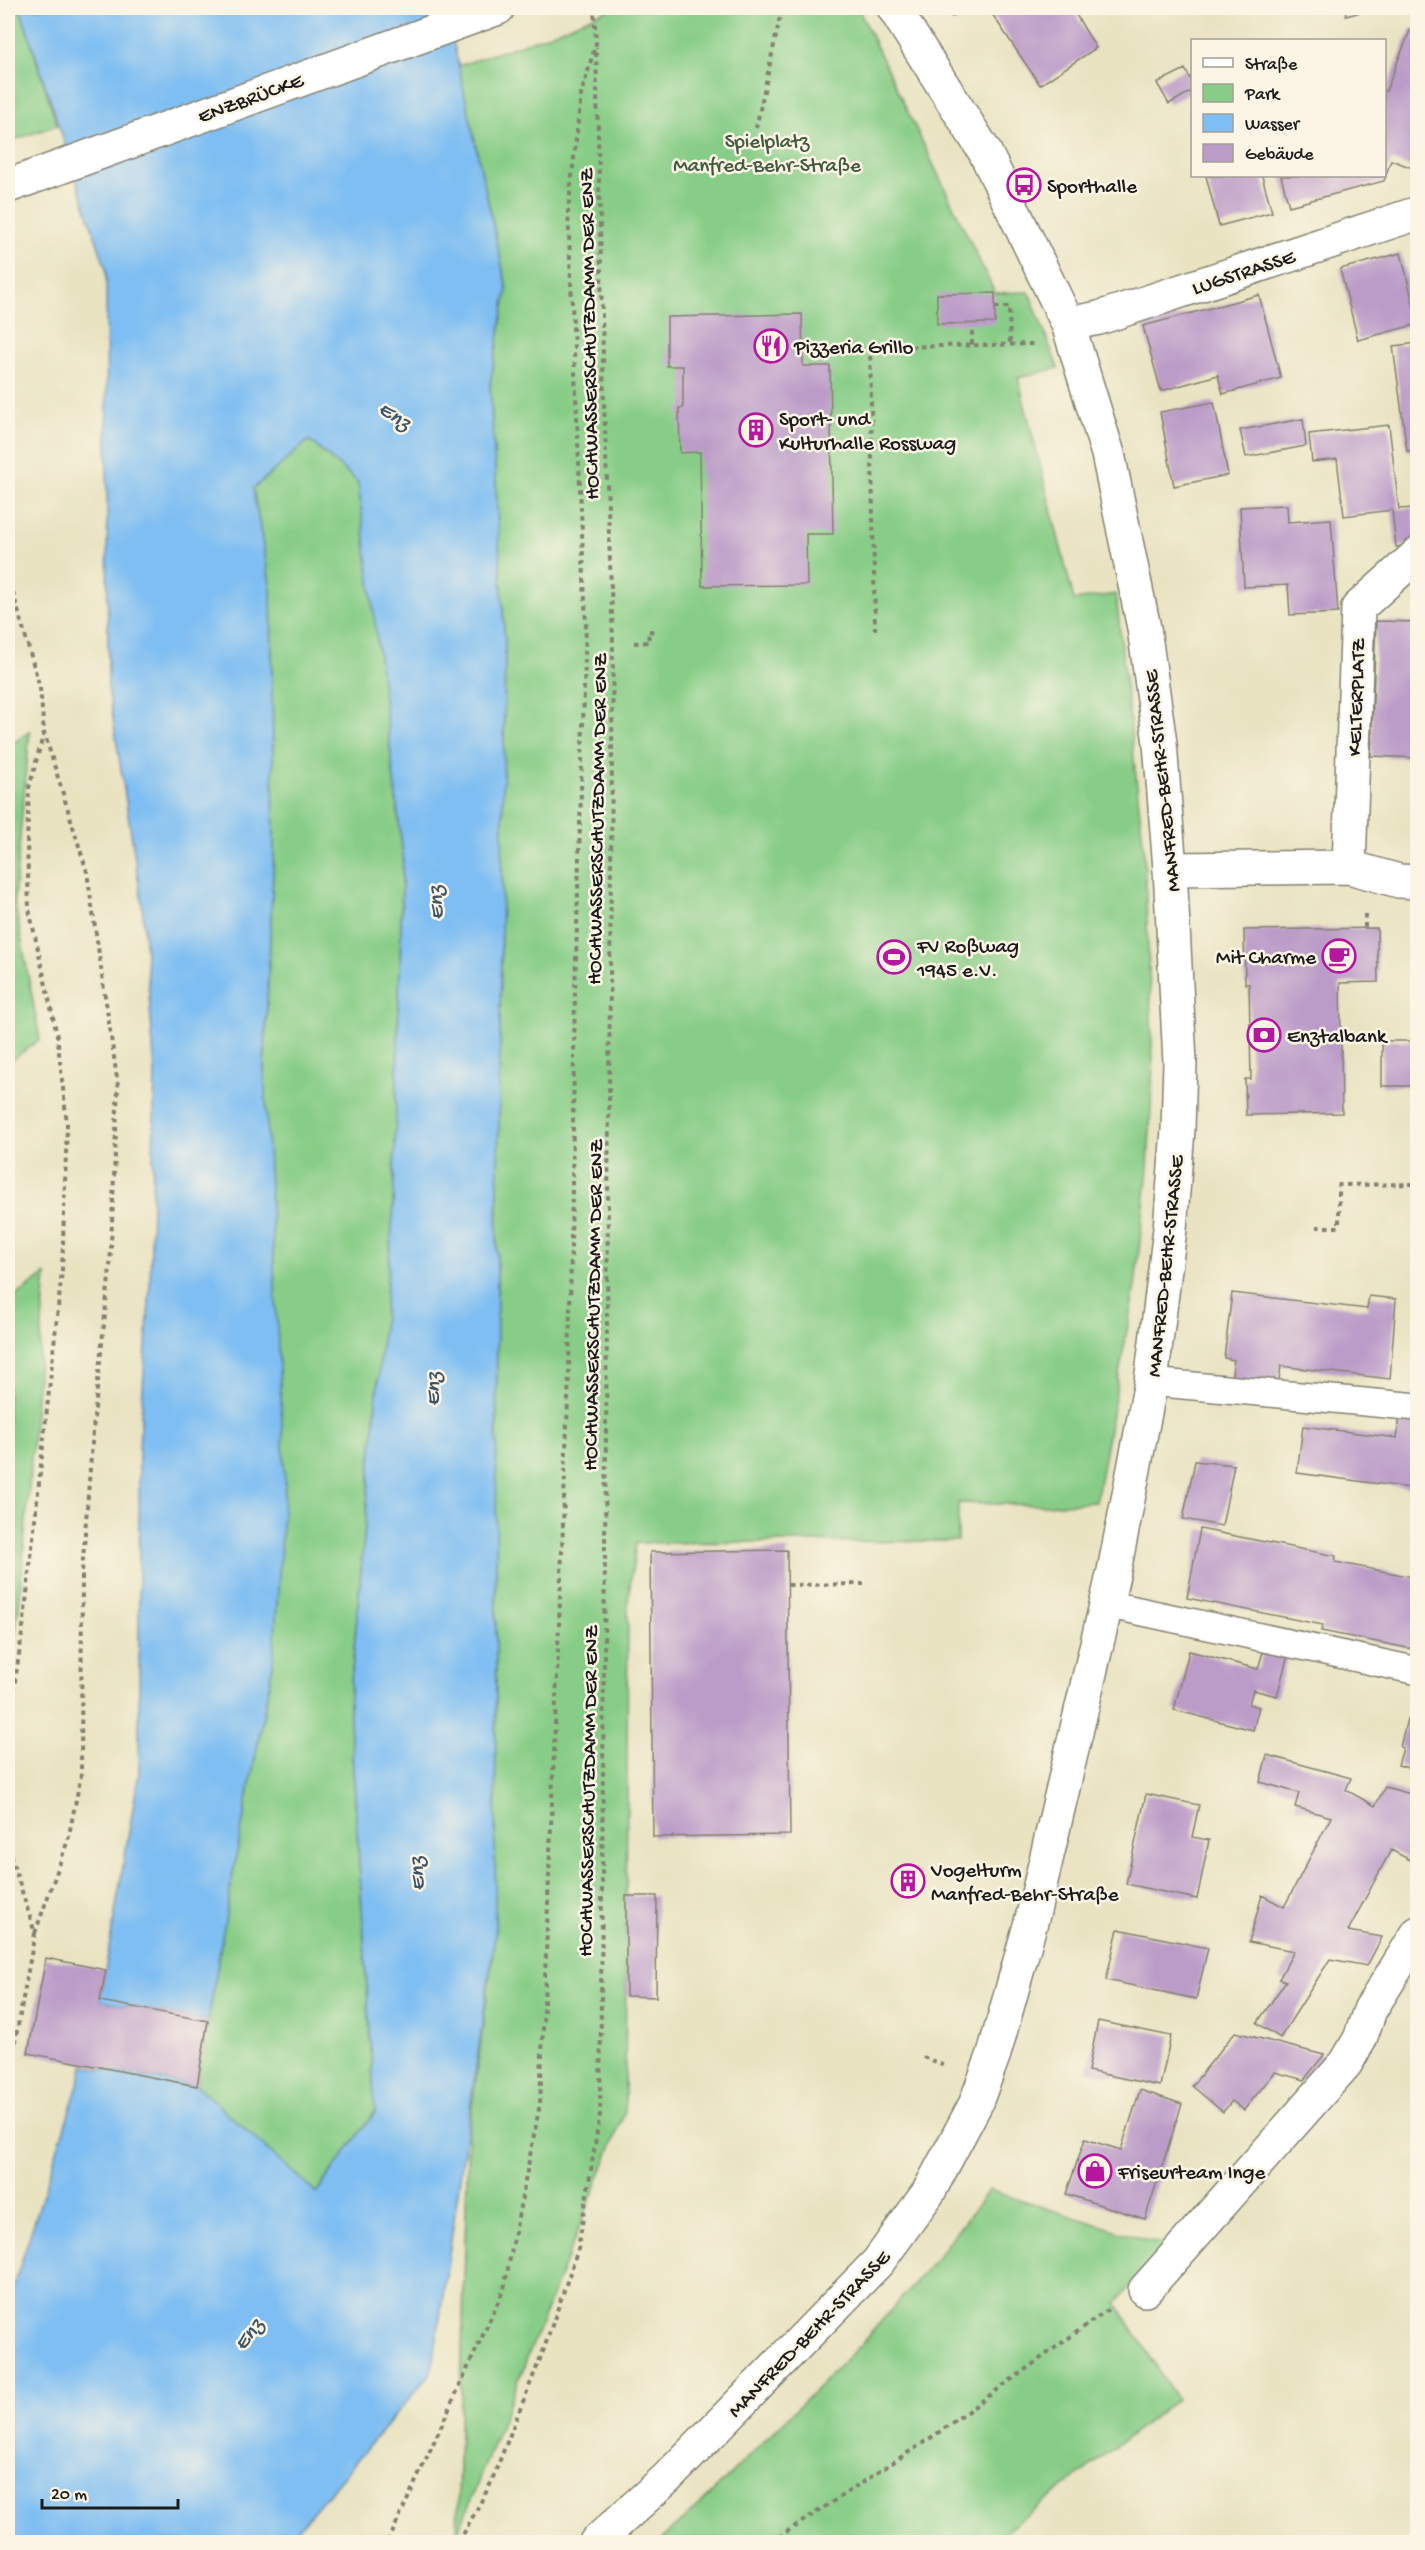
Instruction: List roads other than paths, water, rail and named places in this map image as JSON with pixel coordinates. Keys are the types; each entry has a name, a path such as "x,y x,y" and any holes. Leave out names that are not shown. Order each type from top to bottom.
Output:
{"street":[{"name":"MANFRED-BEHR-STRASSE","path":"596,2542 667,2478 853,2290 906,2225 949,2158 984,2082 1008,2008 1065,1785 1106,1604 1151,1382 1170,1229 1178,1130 1180,1062 1170,869 1160,742 1144,628 1108,454 1068,324 985,152 894,8"},
{"name":"ENZBRÜCKE","path":"8,186 495,9"},
{"name":"LUGSTRASSE","path":"1068,324 1099,318 1418,213"},
{"name":"KELTERPLATZ","path":"1348,867 1358,608 1418,554"},
{"path":"1170,869 1348,867 1399,881 1418,882"},
{"path":"1145,2290 1346,2063 1360,2039 1370,2010 1418,1933"}],"lane":[{"path":"1151,1382 1418,1407"},
{"path":"1106,1604 1418,1671"}],"water":[{"name":"Enz","path":"20,8 446,8 507,289 490,384 505,645 497,1251 495,1936 432,2372 287,2542 8,2542 8,2304 84,2066 197,2086 316,2193 375,2112 349,1705 393,1216 403,855 358,482 309,440 253,489 271,590 274,850 264,1067 285,1483 273,1664 233,1873 208,2021 100,2001 139,1773 139,1446 150,1287 155,1073 142,903 108,687 106,269"}],"place":[{"name":"Sporthalle","path":"1024,185"},
{"name":"Pizzeria Grillo","path":"771,346"},
{"name":"Sport- und Kulturhalle Rosswag","path":"756,430"},
{"name":"Mit Charme","path":"1339,956"},
{"name":"FV Roßwag 1945 e.V.","path":"894,957"},
{"name":"Enztalbank","path":"1264,1035"},
{"name":"Vogelturm Manfred-Behr-Straße","path":"908,1881"},
{"name":"Friseurteam Inge","path":"1095,2171"}],"park label":[{"name":"Spielplatz Manfred-Behr-Straße","path":"767,152"}]}
